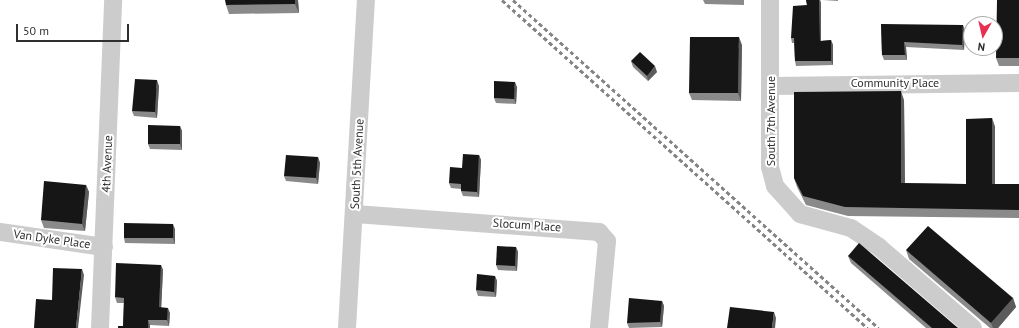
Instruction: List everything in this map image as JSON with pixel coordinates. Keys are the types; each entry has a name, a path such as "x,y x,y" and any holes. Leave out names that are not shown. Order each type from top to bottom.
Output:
{"street":[{"name":"4th Avenue","path":"100,328 113,0"},
{"name":"South 5th Avenue","path":"347,328 355,214 366,0"},
{"name":"South 7th Avenue","path":"770,0 770,166 775,186 800,214 851,228 879,247 973,328"},
{"name":"Community Place","path":"771,86 1019,83"},
{"name":"Slocum Place","path":"355,214 599,232 607,241 599,328"},
{"name":"Van Dyke Place","path":"0,232 104,247"}],"building":[{"path":"225,0 295,0 295,4 226,5"},
{"path":"806,0 819,0 820,41 831,40 831,61 795,61 794,38 791,38 793,6 807,5"},
{"path":"997,0 1019,0 1019,58 996,58 996,56 1003,56 1003,16 997,16"},
{"path":"881,24 963,25 962,45 904,42 905,55 882,55"},
{"path":"690,37 739,37 738,93 689,93"},
{"path":"640,52 655,66 647,76 631,61"},
{"path":"135,79 157,80 155,112 132,111"},
{"path":"494,81 515,82 514,99 494,98"},
{"path":"901,91 901,183 966,184 966,119 992,118 992,184 1019,184 1019,210 845,207 803,196 794,178 794,92"},
{"path":"148,125 180,126 180,144 148,144"},
{"path":"463,154 479,155 477,192 461,191 461,184 449,183 450,167 462,168"},
{"path":"286,155 318,157 316,178 284,176"},
{"path":"44,181 86,185 82,224 41,220"},
{"path":"124,223 173,224 173,238 124,238"},
{"path":"928,226 1013,298 991,323 906,250"},
{"path":"859,243 958,328 932,328 848,256"},
{"path":"497,246 516,247 515,266 496,265"},
{"path":"116,263 161,265 159,307 168,308 167,320 148,320 148,328 118,328 118,326 123,326 124,298 115,297"},
{"path":"53,268 82,269 76,328 34,328 36,299 52,300"},
{"path":"477,274 495,276 494,292 476,290"},
{"path":"629,298 662,301 660,322 627,323"},
{"path":"730,307 774,312 772,328 727,328"}],"railway":[{"path":"502,0 868,328"},
{"path":"513,0 879,328"}]}
